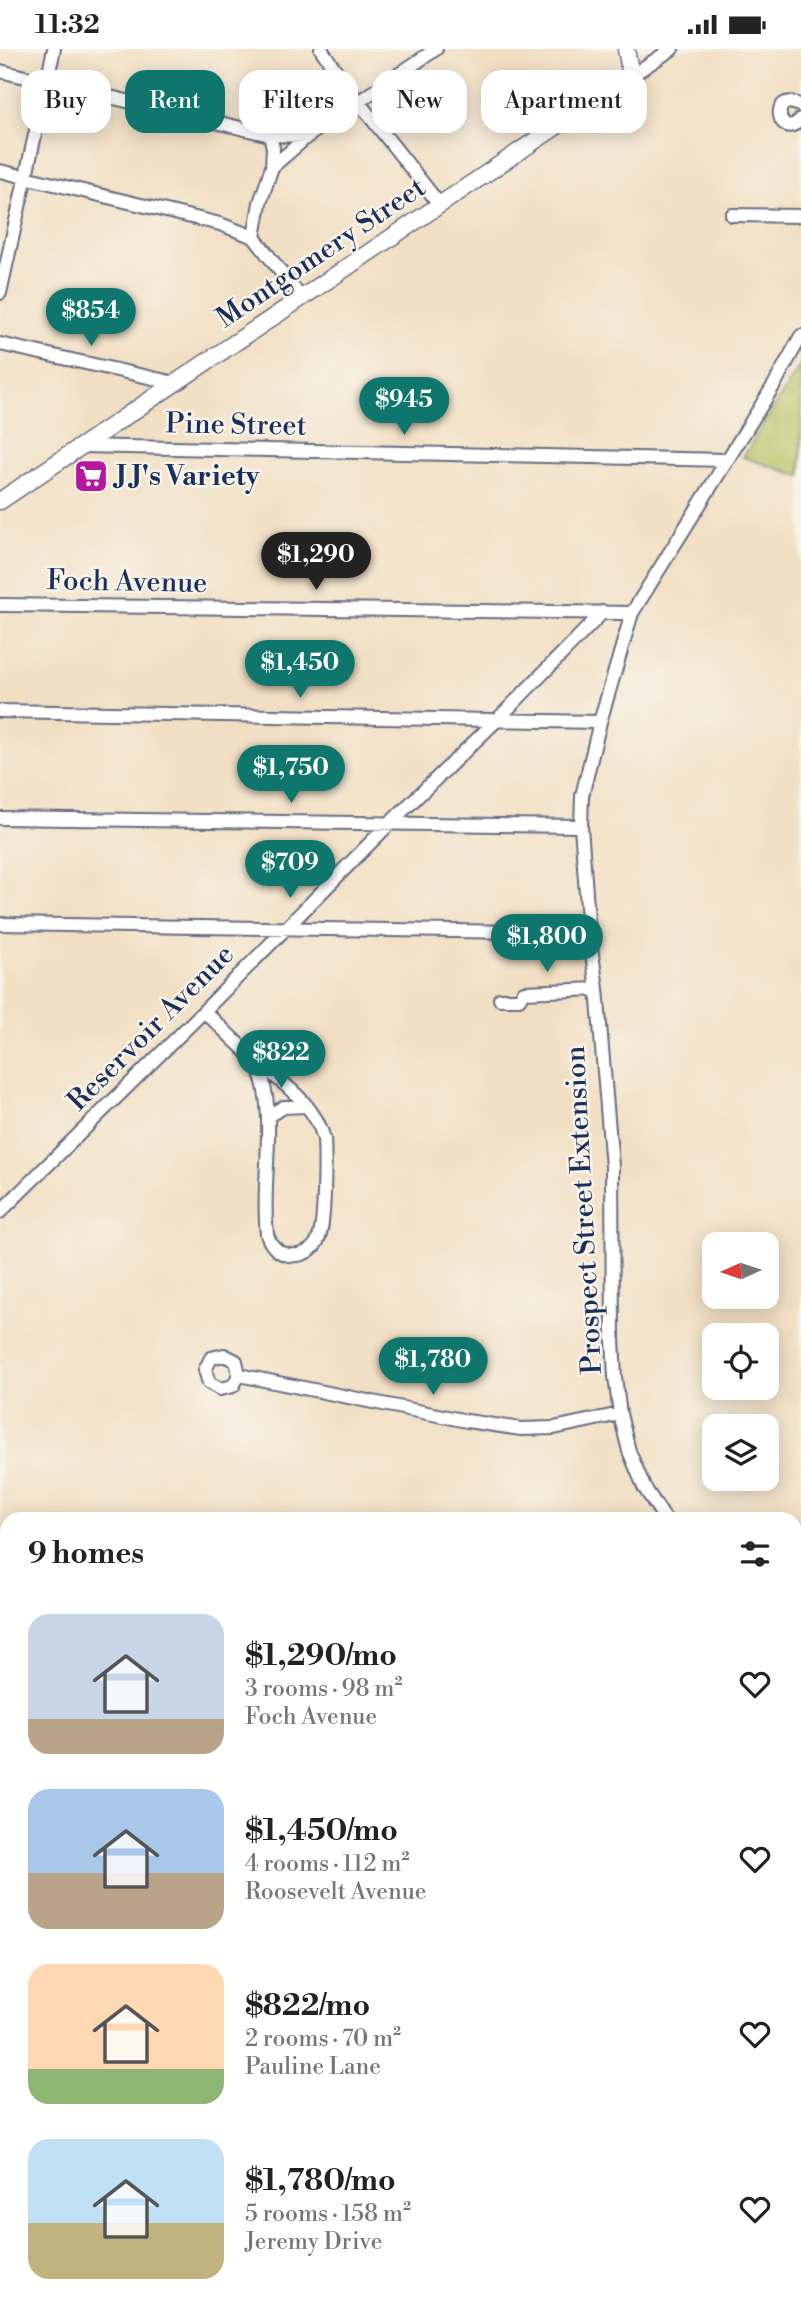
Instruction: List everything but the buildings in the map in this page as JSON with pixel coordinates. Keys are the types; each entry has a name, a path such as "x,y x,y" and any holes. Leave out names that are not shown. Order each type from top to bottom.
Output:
{"main road":[{"path":"626,49 630,70"},
{"name":"Montgomery Street","path":"0,501 547,133"}],"street":[{"path":"50,70 54,49"},
{"path":"321,49 336,70"},
{"path":"436,49 358,101 440,205"},
{"name":"Montgomery Street","path":"640,70 672,49"},
{"path":"0,71 21,76"},
{"path":"111,97 270,135 308,136"},
{"path":"801,106 786,103 779,114 781,121 787,125 795,125 801,119"},
{"path":"0,293 36,133"},
{"path":"272,167 312,133"},
{"path":"254,237 260,203 272,167 270,135"},
{"path":"0,171 220,224 254,237 301,298"},
{"path":"732,215 801,216"},
{"name":"Prospect Street Extension","path":"660,1512 636,1469 620,1414 613,1339 612,1165 597,989 589,933 581,826 582,796 600,722 632,613 774,385 801,336"},
{"path":"0,344 175,383"},
{"name":"Pine Street","path":"81,446 726,460"},
{"name":"Foch Avenue","path":"0,605 632,613"},
{"name":"Reservoir Avenue","path":"0,1212 498,720 603,612"},
{"path":"0,711 600,722"},
{"path":"0,818 581,826"},
{"path":"0,924 589,933"},
{"path":"500,999 519,999 524,992 597,989"},
{"path":"204,1011 307,1106 316,1118 324,1139 322,1215 318,1240 311,1250 300,1255 287,1255 276,1249 267,1234 268,1116 265,1089 256,1061"},
{"path":"268,1116 284,1107 307,1106"},
{"path":"239,1375 512,1429 554,1429 620,1414"}],"green space":[{"path":"801,364 801,476 743,457"}],"place":[{"name":"J J's Variety","path":"91,476"}]}
